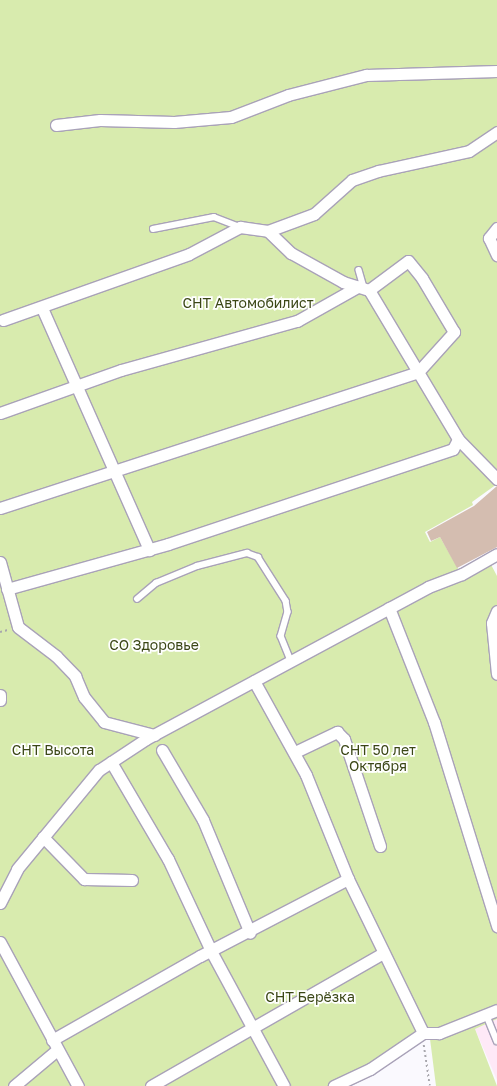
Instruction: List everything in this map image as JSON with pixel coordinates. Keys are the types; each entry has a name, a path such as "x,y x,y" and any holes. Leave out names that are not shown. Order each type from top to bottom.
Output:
{"street":[{"path":"56,125 100,120 174,122 231,117 288,95 366,76 497,72"},
{"path":"3,320 42,308 189,254 240,227 268,231 314,214 352,180 378,171 469,151 497,132"},
{"path":"497,228 489,238 497,255"},
{"path":"268,231 291,253 343,282 364,288 418,372 458,440 497,479"},
{"path":"0,413 77,386 297,321 364,288 408,261 422,278 454,332 418,372 113,469 0,508"},
{"path":"42,308 149,550"},
{"path":"7,590 149,550 453,449 458,440"},
{"path":"0,903 13,875 100,770 111,762 154,735 290,661 389,608 497,554"},
{"path":"0,562 18,627 56,656 75,676 84,697 104,722 154,735"},
{"path":"389,608 434,722 497,926"},
{"path":"497,611 492,623 497,674"},
{"path":"254,681 295,752 348,879 423,1033"},
{"path":"0,695 0,700"},
{"path":"295,752 337,732 344,739 380,846"},
{"path":"162,750 203,820 250,933"},
{"path":"111,762 168,859 212,953 284,1086"},
{"path":"43,838 84,880 132,880"},
{"path":"0,882 13,875"},
{"path":"14,1086 55,1045 212,953 348,879"},
{"path":"0,942 78,1086"},
{"path":"151,1086 253,1030 257,1023 383,953"},
{"path":"334,1086 370,1069 423,1033 439,1033 487,1016 497,1010"}],"lane":[{"path":"153,229 214,217 240,227"},
{"path":"359,270 364,288"},
{"path":"137,599 156,583 197,566 247,553 258,556 286,600 288,612 281,636 290,661"},
{"path":"487,1016 497,1041"}],"path":[{"path":"423,1033 430,1086"}],"shaded area":[{"path":"497,1019 497,1080 475,1029"}],"green space":[{"path":"0,0 497,0 497,484 472,502 473,505 425,532 430,542 440,537 460,572 487,557 497,576 497,1019 475,1029 497,1086 436,1086 429,1031 333,1086 0,1086"}],"building":[{"path":"497,486 497,547 457,568 440,537 431,541 427,532 474,506"}],"park label":[{"name":"СНТ Автомобилист","path":"248,303"},
{"name":"СО Здоровье","path":"154,645"},
{"name":"СНТ Высота","path":"53,750"},
{"name":"СНТ 50 лет Октября","path":"378,758"},
{"name":"СНТ Берёзка","path":"310,997"}]}
